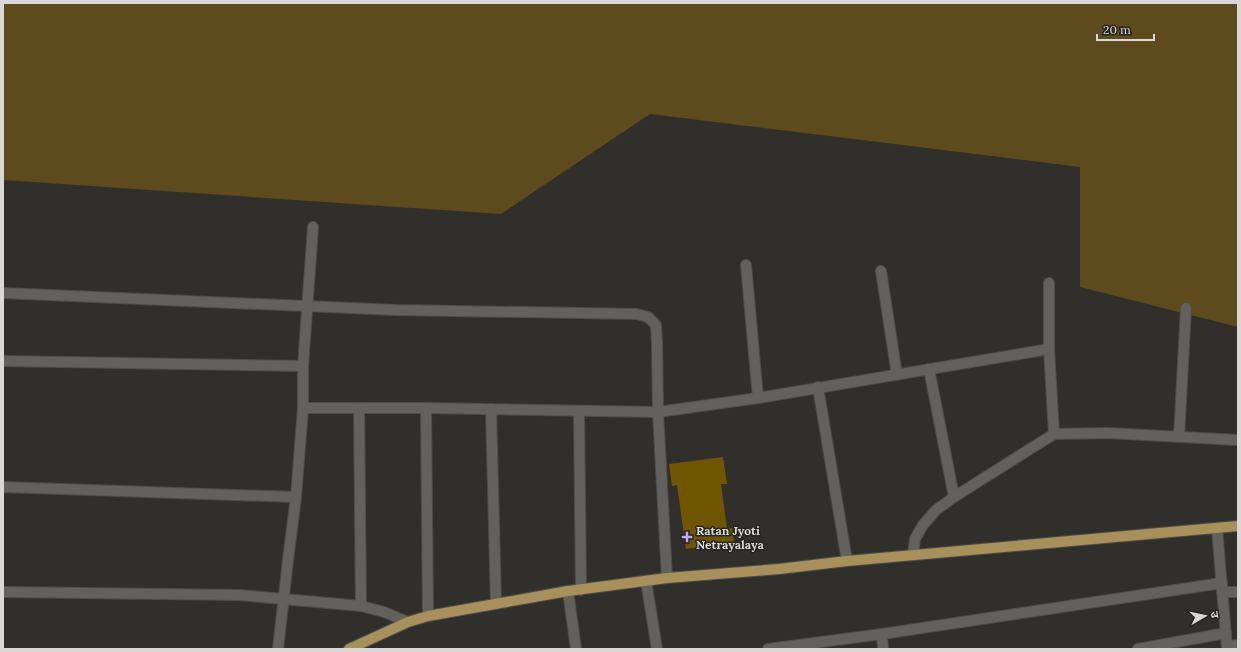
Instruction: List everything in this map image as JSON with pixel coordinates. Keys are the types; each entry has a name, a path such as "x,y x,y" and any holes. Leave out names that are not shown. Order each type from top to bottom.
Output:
{"main road":[{"path":"349,649 408,622 428,616 568,591 667,578 1238,526"}],"street":[{"path":"278,649 296,497 303,408 303,366 313,226"},
{"path":"746,265 758,398"},
{"path":"881,271 897,375"},
{"path":"1049,284 1049,349 1054,434"},
{"path":"3,293 404,311 637,314 648,317 656,325 658,412 667,578"},
{"path":"1179,437 1186,308"},
{"path":"303,408 426,408 658,412 758,398 1049,349"},
{"path":"3,361 303,366"},
{"path":"929,369 954,497"},
{"path":"818,387 847,561"},
{"path":"359,408 361,606"},
{"path":"426,408 428,616"},
{"path":"491,409 496,604"},
{"path":"579,411 581,590"},
{"path":"913,555 915,539 923,525 936,510 1054,434 1107,433 1238,440"},
{"path":"3,487 296,497"},
{"path":"1218,528 1227,648 1238,645"},
{"path":"646,581 657,649"},
{"path":"768,649 1222,587 1238,592"},
{"path":"568,591 576,649"},
{"path":"3,592 239,595 361,606 384,612 408,622"},
{"path":"1138,649 1226,633"},
{"path":"882,634 883,649"}],"shaded area":[{"path":"3,3 1238,3 1238,327 1080,287 1080,167 650,114 501,214 3,180"}],"building":[{"path":"723,457 727,484 721,484 727,529 732,528 734,542 686,549 677,485 672,486 669,464"}],"place":[{"name":"Ratan Jyoti Netrayalaya","path":"687,537"}]}
